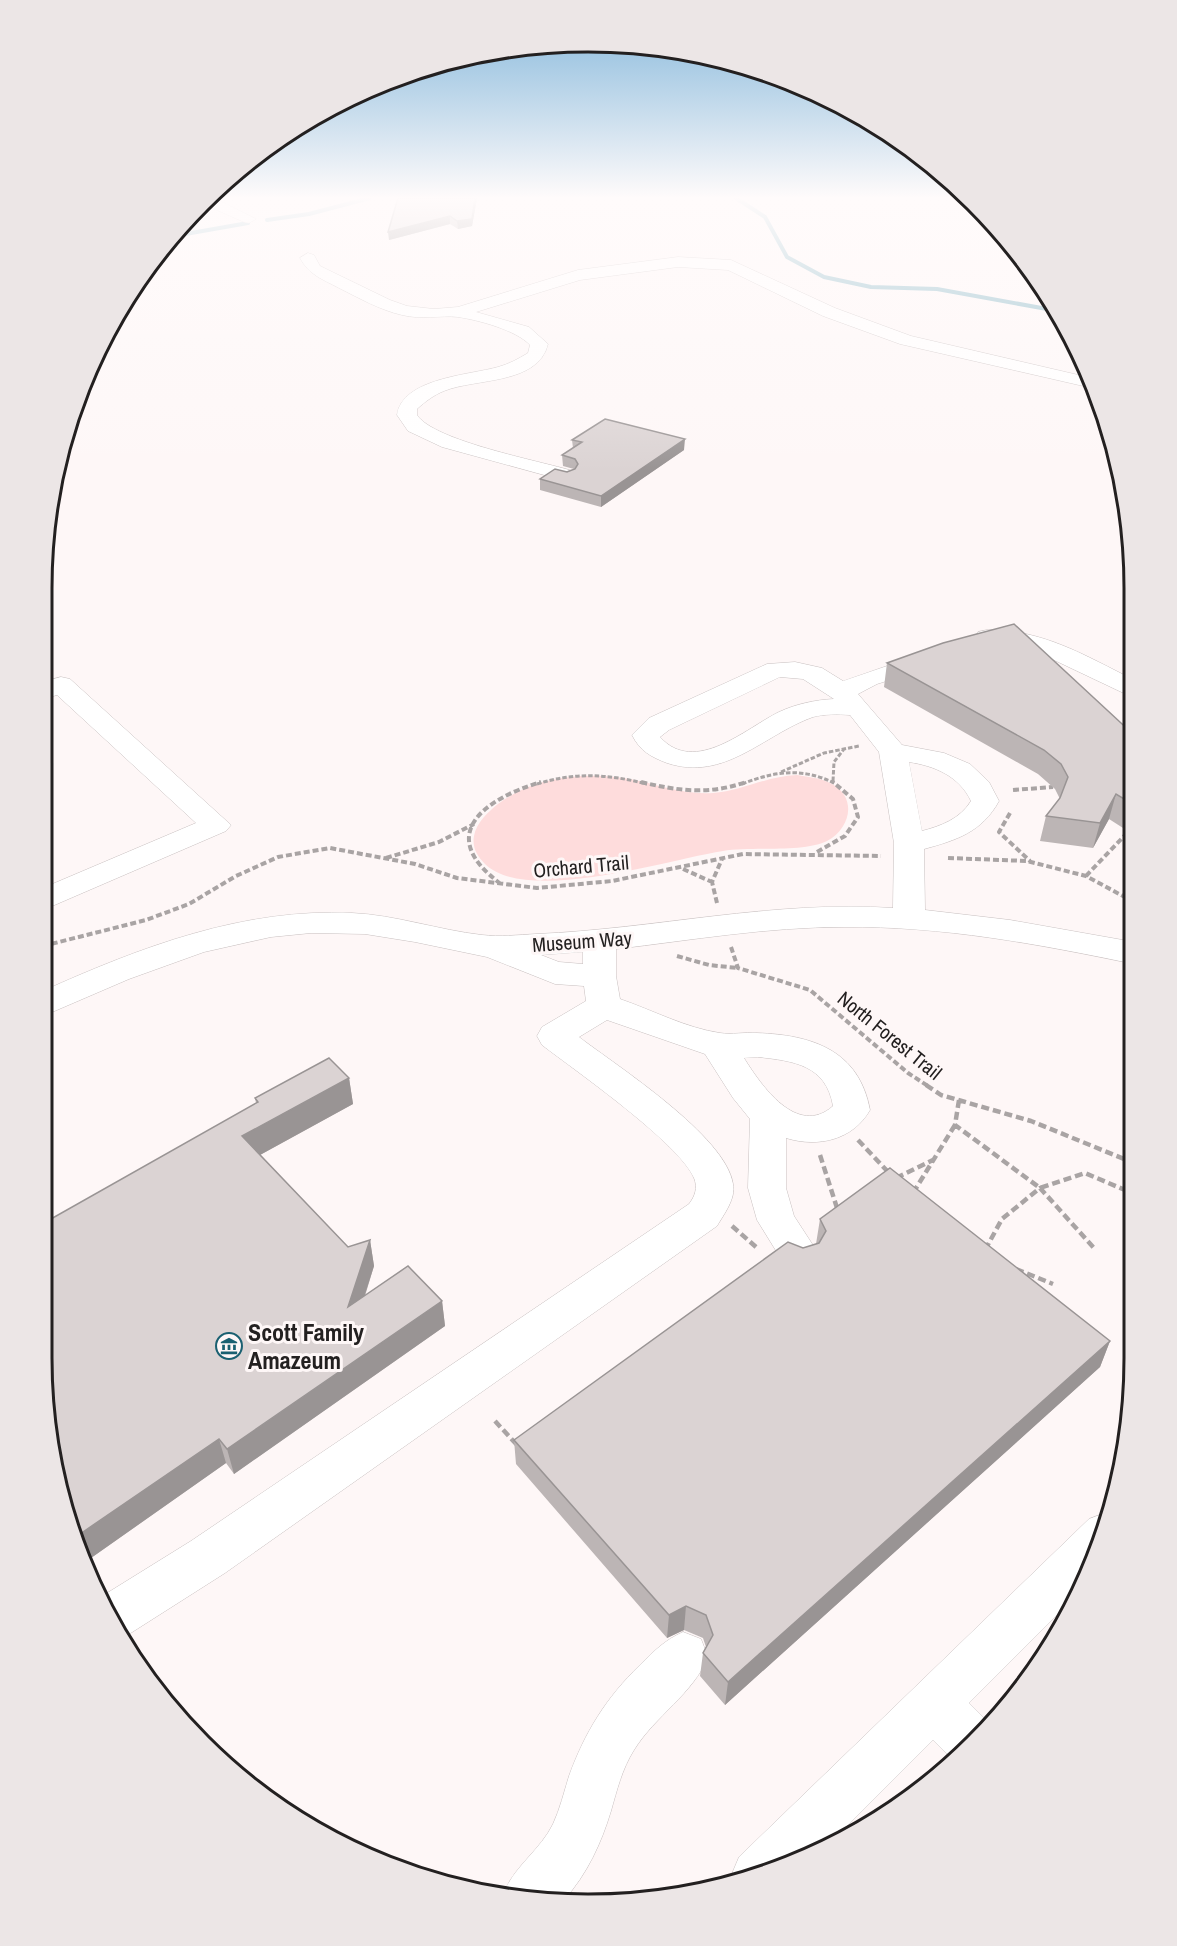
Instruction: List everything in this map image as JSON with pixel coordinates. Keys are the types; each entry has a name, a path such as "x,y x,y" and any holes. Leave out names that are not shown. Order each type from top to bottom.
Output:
{"street":[{"path":"354,289 384,304 414,312 460,312 534,289"},
{"path":"781,289 829,312 906,340 1083,381"},
{"path":"460,312 474,319 529,333 539,344 536,356 517,367 454,380 425,391 408,407 407,416 415,427 449,443 566,475"},
{"path":"909,919 909,850 893,752 849,699 816,674 794,667 776,669 659,724 646,735 651,746 676,758 697,762 716,758 805,711 833,706 849,699 868,679 988,637 1009,635 1030,640 1124,685"},
{"path":"52,688 61,685 216,825 52,896"},
{"path":"893,752 916,754 965,772 980,786 985,801 980,813 955,832 909,850"},
{"name":"Museum Way","path":"601,975 723,926 802,918 909,919 1020,930 1124,951"},
{"path":"52,1000 140,962 203,940 253,928 303,922 354,924 488,946 555,973 601,975 718,1046 753,1102 768,1117 795,1129 825,1129 841,1122 852,1110 851,1095 841,1074 807,1052 757,1045 718,1046"},
{"path":"118,1614 208,1557 703,1215 715,1196 714,1180 702,1160 678,1135 554,1036 601,975"},
{"path":"768,1117 767,1188 776,1220 798,1254"},
{"path":"774,1860 1088,1551"},
{"path":"535,1890 543,1883 576,1834 592,1783 609,1742 642,1700 683,1657"},
{"path":"933,1703 967,1738"}],"path":[{"path":"833,781 834,762 844,748"},
{"path":"502,885 484,871 473,858 468,847 470,830 504,795 529,784 560,776 614,774 677,790 705,792 730,789 780,772 803,773 833,781 850,795 854,802 858,810 855,823 846,836 815,854"},
{"path":"1013,790 1053,787"},
{"path":"385,858 440,842 476,822"},
{"path":"1086,876 1124,836"},
{"name":"Orchard Trail","path":"52,944 146,920 189,904 236,876 278,857 330,848 435,869 457,878 537,888 612,881 743,854 909,850 1027,861 1086,876 1124,897"},
{"path":"722,858 712,882 723,926 738,968"},
{"path":"683,868 712,882"},
{"name":"North Forest Trail","path":"674,956 709,965 738,968 810,990 908,1073 941,1095 1030,1121 1124,1159"},
{"path":"905,1191 910,1197 955,1125 959,1100"},
{"path":"955,1125 1040,1188 1094,1248"},
{"path":"858,1140 899,1185"},
{"path":"708,1207 777,1265 798,1254 840,1218 819,1155"},
{"path":"894,1179 933,1160"},
{"path":"982,1256 1002,1219 1040,1188 1085,1173 1124,1190"},
{"path":"1012,1268 1053,1284"},
{"path":"495,1421 523,1452"}],"shaded area":[{"path":"797,775 832,784 840,790 848,805 846,821 841,829 835,836 817,845 723,851 600,876 565,880 532,880 505,876 485,864 474,848 477,826 494,807 511,795 539,783 569,777 600,776 639,781 687,792 713,793"}],"building":[{"path":"605,419 685,439 601,496 540,479 555,469 567,472 575,469 578,464 575,459 562,455 582,442 572,440"},
{"path":"1014,624 1124,726 1124,799 1116,794 1100,823 1046,816 1060,798 1068,777 1061,764 1044,750 887,663 943,643"},
{"name":"Scott Family Amazeum","path":"329,1058 349,1078 242,1136 348,1247 370,1240 348,1307 408,1266 442,1301 227,1449 219,1439 82,1533 71,1496 57,1427 52,1358 52,1218 258,1102 255,1098"},
{"path":"890,1168 1110,1341 728,1682 703,1653 713,1635 706,1615 686,1606 669,1615 514,1440 788,1242 803,1248 819,1243 826,1231 820,1219"}],"waterway":[{"path":"931,289 1046,309"}],"place":[{"name":"Scott Family Amazeum","path":"229,1346"}]}
